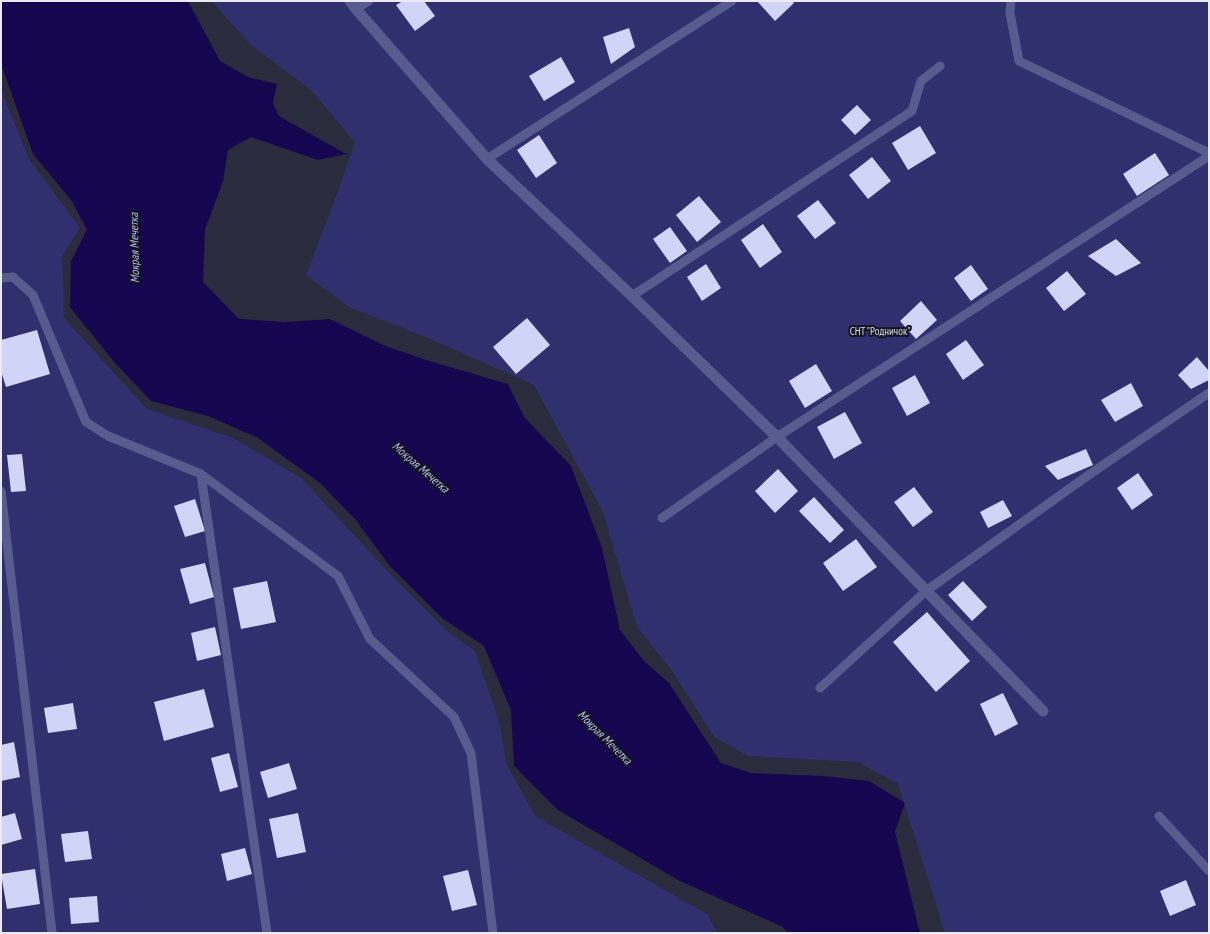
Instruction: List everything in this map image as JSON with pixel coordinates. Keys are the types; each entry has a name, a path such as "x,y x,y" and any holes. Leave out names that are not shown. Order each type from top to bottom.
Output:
{"street":[{"path":"353,5 487,159 632,296 777,437 1044,711"}],"lane":[{"path":"353,5 369,1"},
{"path":"487,159 732,1"},
{"path":"1011,1 1010,12 1019,61 1209,153"},
{"path":"632,296 912,111 921,81 940,66"},
{"path":"662,518 777,437 1209,156"},
{"path":"1,278 13,277 33,295 86,422 108,436 201,474 338,576 370,639 454,717 471,753 493,933"},
{"path":"820,688 926,591 1090,474 1209,393"},
{"path":"201,474 267,933"},
{"path":"1,491 52,933"},
{"path":"1158,816 1209,871"}],"green space":[{"name":"СНТ \"Родничок\"","path":"211,1 1209,1 1209,933 945,933 898,784 858,762 748,756 714,737 671,669 637,627 603,512 534,385 428,338 349,307 306,275 355,142 311,90 252,46"},
{"path":"1,90 29,159 80,228 62,257 64,318 147,409 233,438 301,478 393,577 446,630 475,651 498,718 507,765 535,816 707,914 718,933 1,933"}],"water":[{"name":"Мокрая Мечетка","path":"1,1 188,1 220,61 248,77 277,84 273,103 279,116 346,154 318,160 251,137 228,150 223,181 205,230 203,282 239,319 285,322 330,319 383,345 426,360 508,384 524,417 571,466 602,548 620,630 644,661 669,683 721,763 751,773 823,776 869,781 905,803 895,832 920,933 789,933 781,926 680,881 558,810 514,766 511,710 484,646 442,618 389,565 355,519 320,483 258,438 208,416 151,401 115,363 70,307 71,261 87,230 72,201 33,154 1,64"}],"building":[{"path":"403,1 424,1 435,16 415,31 396,5"},
{"path":"757,1 792,1 794,3 775,21"},
{"path":"629,28 635,47 611,64 603,37"},
{"path":"561,57 575,82 544,101 529,76"},
{"path":"857,105 871,120 855,135 841,120"},
{"path":"920,126 936,153 908,170 892,143"},
{"path":"539,135 557,163 536,178 517,150"},
{"path":"1155,153 1169,175 1137,196 1123,174"},
{"path":"872,157 891,181 868,199 849,175"},
{"path":"699,196 721,222 697,242 676,215"},
{"path":"818,200 836,223 815,239 797,216"},
{"path":"763,224 782,252 760,268 741,240"},
{"path":"670,227 687,251 670,263 653,239"},
{"path":"1116,239 1141,263 1116,276 1088,256"},
{"path":"706,264 721,288 702,301 687,277"},
{"path":"971,265 988,289 971,301 954,278"},
{"path":"1067,271 1086,294 1064,311 1046,288"},
{"path":"921,301 937,320 916,339 900,321"},
{"path":"527,318 550,345 516,374 493,347"},
{"path":"37,330 50,374 6,387 1,371 1,340"},
{"path":"966,340 984,365 963,380 946,354"},
{"path":"1197,357 1209,371 1209,380 1191,389 1178,375"},
{"path":"816,364 832,391 805,408 789,381"},
{"path":"915,375 930,403 907,416 892,388"},
{"path":"1131,383 1143,406 1115,422 1101,400"},
{"path":"845,412 862,443 834,459 817,427"},
{"path":"1086,449 1093,465 1058,480 1045,466"},
{"path":"22,454 26,491 11,492 7,455"},
{"path":"778,469 798,491 775,513 755,491"},
{"path":"1138,473 1153,495 1132,510 1117,488"},
{"path":"914,487 933,512 913,527 894,502"},
{"path":"814,497 844,530 830,543 799,511"},
{"path":"195,499 205,531 185,537 174,506"},
{"path":"1003,500 1012,516 988,528 980,512"},
{"path":"856,539 877,567 843,591 823,563"},
{"path":"205,563 214,597 190,604 180,569"},
{"path":"267,581 276,622 241,629 233,588"},
{"path":"963,581 987,607 972,621 948,595"},
{"path":"927,612 970,661 936,692 893,642"},
{"path":"215,627 221,655 197,661 191,633"},
{"path":"204,689 214,727 164,741 154,702"},
{"path":"1003,693 1018,724 995,736 980,704"},
{"path":"73,703 77,729 48,733 44,708"},
{"path":"14,742 20,777 1,781 1,745"},
{"path":"229,753 238,787 220,792 211,758"},
{"path":"289,763 297,789 268,798 260,772"},
{"path":"15,813 22,839 1,845 1,817"},
{"path":"298,813 306,852 277,858 269,819"},
{"path":"88,831 92,859 65,862 61,834"},
{"path":"245,848 252,874 227,881 221,854"},
{"path":"35,869 40,904 7,909 1,874"},
{"path":"468,870 477,905 452,911 443,876"},
{"path":"1186,880 1196,905 1170,916 1160,891"},
{"path":"97,896 99,922 71,924 69,898"}]}
